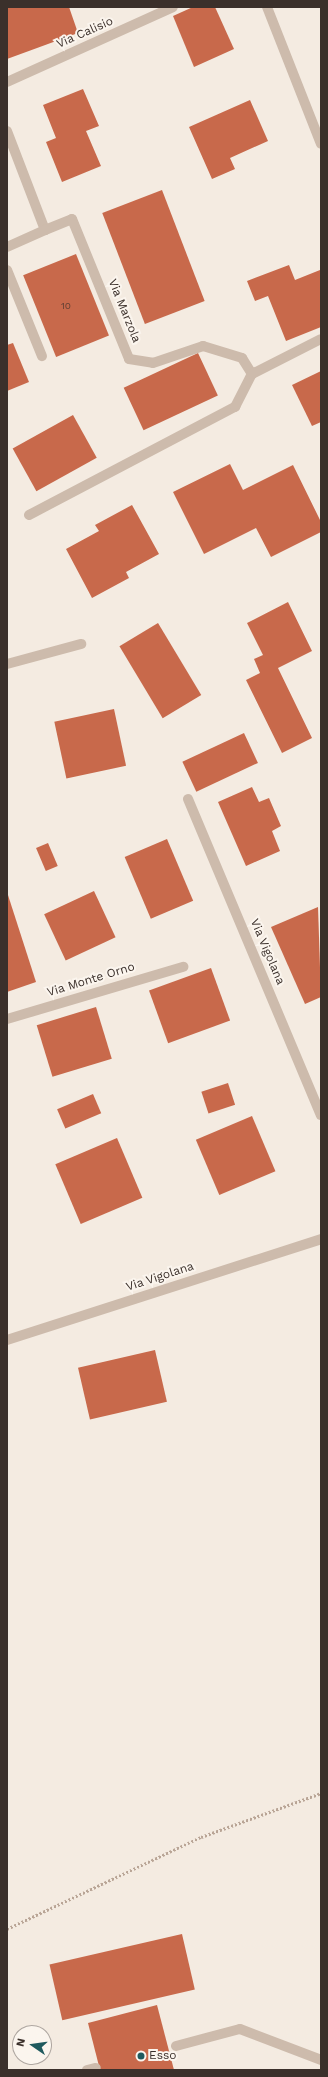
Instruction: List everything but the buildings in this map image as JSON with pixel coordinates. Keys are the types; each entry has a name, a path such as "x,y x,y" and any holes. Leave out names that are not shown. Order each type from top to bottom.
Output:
{"street":[{"name":"Via Calisio","path":"7,82 173,7"},
{"path":"267,7 321,144"},
{"path":"7,131 45,230"},
{"name":"Via Marzola","path":"7,247 72,218 129,358 153,363 202,346 242,358 252,374"},
{"path":"7,270 42,356"},
{"path":"29,516 235,407 252,374 321,339"},
{"path":"7,664 81,644"},
{"name":"Via Vigolana","path":"188,799 321,1114"},
{"name":"Via Monte Orno","path":"7,1019 183,967"},
{"name":"Via Vigolana","path":"7,1340 321,1239"},
{"path":"176,2046 240,2029 321,2060"}],"path":[{"path":"7,1929 201,1837 321,1793"}],"place":[{"name":"Esso","path":"141,2056"}]}
